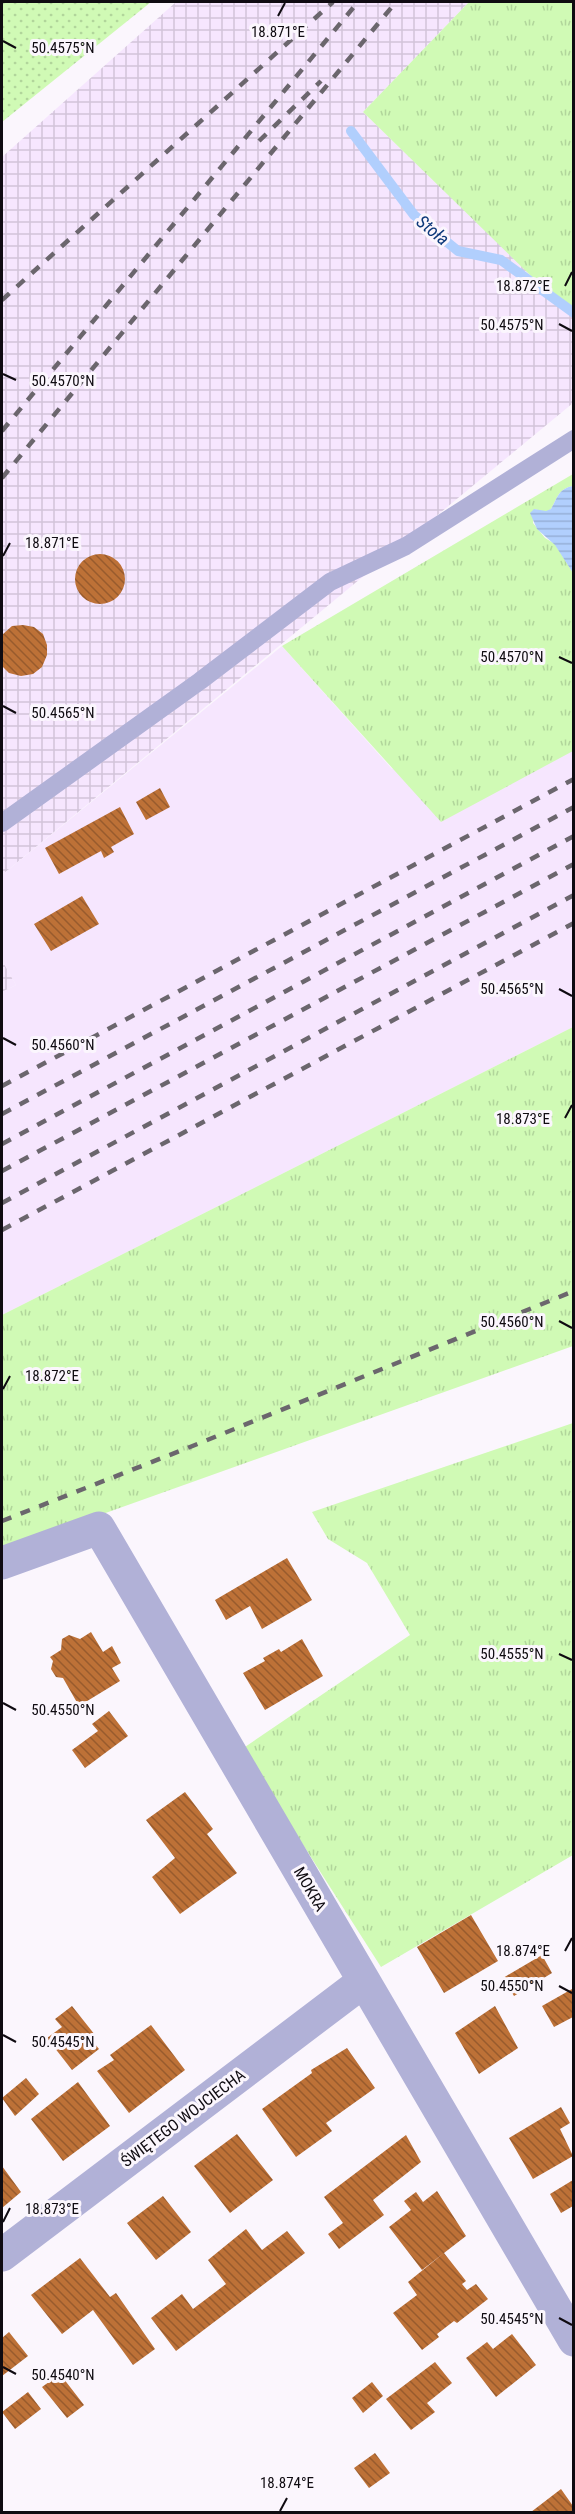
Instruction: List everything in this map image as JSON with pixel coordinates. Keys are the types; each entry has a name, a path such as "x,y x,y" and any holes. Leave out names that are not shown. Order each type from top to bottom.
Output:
{"street":[{"name":"MOKRA","path":"2,1563 99,1528 573,2340"},
{"name":"ŚWIĘTEGO WOJCIECHA","path":"2,2255 364,1981"}],"lane":[{"path":"2,823 200,681 330,582 406,546 573,439"}],"shaded area":[{"path":"176,2 469,2 363,112 574,317 573,403 2,875 2,157"},
{"path":"282,646 392,769 573,673 573,1027 2,1315 2,992 16,985 2,960 2,875"},
{"path":"2,960 16,985 2,992"}],"green space":[{"path":"2,2 151,2 2,122"},
{"path":"469,2 573,2 573,317 363,112"},
{"path":"573,474 573,486 561,491 551,509 546,512 534,509 533,523 545,538 555,544 573,573 573,751 441,822 282,646"},
{"path":"573,1027 573,1346 2,1550 2,1315"},
{"path":"573,1423 573,1855 381,1967 242,1749 410,1635 367,1563 328,1539 312,1512"}],"water":[{"path":"574,486 573,573 555,545 537,529 530,513 534,509 546,511 551,509 561,491"}],"building":[{"path":"105,554 118,561 124,569 124,589 118,597 110,603 95,604 82,597 76,589 75,574 82,561 90,555"},
{"path":"12,626 34,627 43,634 47,645 47,655 42,667 33,674 21,676 9,673 2,666 2,635"},
{"path":"160,788 170,807 146,820 136,802"},
{"path":"120,807 134,834 111,847 114,852 104,858 101,851 59,874 45,848"},
{"path":"82,896 99,924 51,951 34,924"},
{"path":"287,1558 312,1600 262,1629 250,1606 226,1620 215,1600"},
{"path":"91,1632 103,1652 112,1646 121,1663 112,1668 120,1681 79,1706 63,1678 56,1677 51,1669 53,1661 50,1657 61,1650 62,1639 69,1635 80,1639"},
{"path":"302,1639 323,1676 265,1710 243,1673 265,1661 263,1658 279,1649 281,1652"},
{"path":"109,1711 128,1736 85,1768 72,1750 98,1731 92,1724"},
{"path":"185,1792 213,1829 207,1834 237,1873 180,1914 152,1877 175,1858 146,1820"},
{"path":"471,1915 498,1961 444,1993 417,1947"},
{"path":"542,1955 552,1973 514,1996 503,1978"},
{"path":"572,1989 573,2017 554,2027 542,2006"},
{"path":"72,2006 95,2035 91,2039 99,2049 72,2070 47,2038 62,2027 55,2019"},
{"path":"495,2006 518,2048 479,2074 455,2033"},
{"path":"151,2025 185,2070 129,2113 97,2071 114,2060 110,2055"},
{"path":"347,2048 375,2088 326,2123 332,2131 296,2157 262,2109 312,2073 311,2070"},
{"path":"26,2078 39,2094 15,2116 2,2098"},
{"path":"78,2082 110,2126 63,2161 31,2119"},
{"path":"561,2107 570,2123 560,2129 573,2156 533,2179 509,2138"},
{"path":"237,2134 273,2180 230,2213 194,2166"},
{"path":"406,2135 421,2162 373,2200 384,2215 339,2249 328,2234 343,2223 324,2197"},
{"path":"2,2166 21,2192 2,2208"},
{"path":"573,2180 573,2206 561,2213 550,2194"},
{"path":"437,2191 466,2236 422,2270 389,2227 411,2210 404,2201 416,2192 423,2202"},
{"path":"163,2196 191,2232 156,2260 127,2223"},
{"path":"246,2229 262,2250 287,2231 305,2253 176,2351 151,2318 182,2294 193,2309 226,2284 208,2260"},
{"path":"444,2253 466,2281 462,2284 467,2290 476,2284 488,2299 457,2323 454,2321 437,2334 439,2337 422,2350 393,2313 417,2295 408,2282"},
{"path":"80,2258 110,2297 116,2293 155,2349 133,2365 93,2310 62,2334 31,2295"},
{"path":"9,2332 28,2356 2,2376 2,2338"},
{"path":"512,2334 536,2365 496,2397 466,2358 487,2342 493,2349"},
{"path":"435,2362 452,2383 427,2403 435,2412 411,2430 386,2399"},
{"path":"60,2374 84,2405 67,2418 42,2387"},
{"path":"372,2382 383,2396 363,2413 352,2398"},
{"path":"28,2392 41,2409 15,2429 2,2412"},
{"path":"375,2453 390,2473 369,2488 354,2468"},
{"path":"561,2489 573,2506 573,2512 531,2512"}],"waterway":[{"name":"Stoła","path":"351,131 414,215 458,251 501,260 574,313"}],"railway":[{"path":"2,300 333,2"},
{"path":"2,431 358,2"},
{"path":"2,478 396,2"},
{"path":"259,141 321,81"},
{"path":"2,1086 574,779"},
{"path":"2,1114 574,807"},
{"path":"2,1144 574,836"},
{"path":"2,1171 574,864"},
{"path":"2,1203 574,895"},
{"path":"2,1230 574,923"},
{"path":"2,1521 574,1291"}]}
